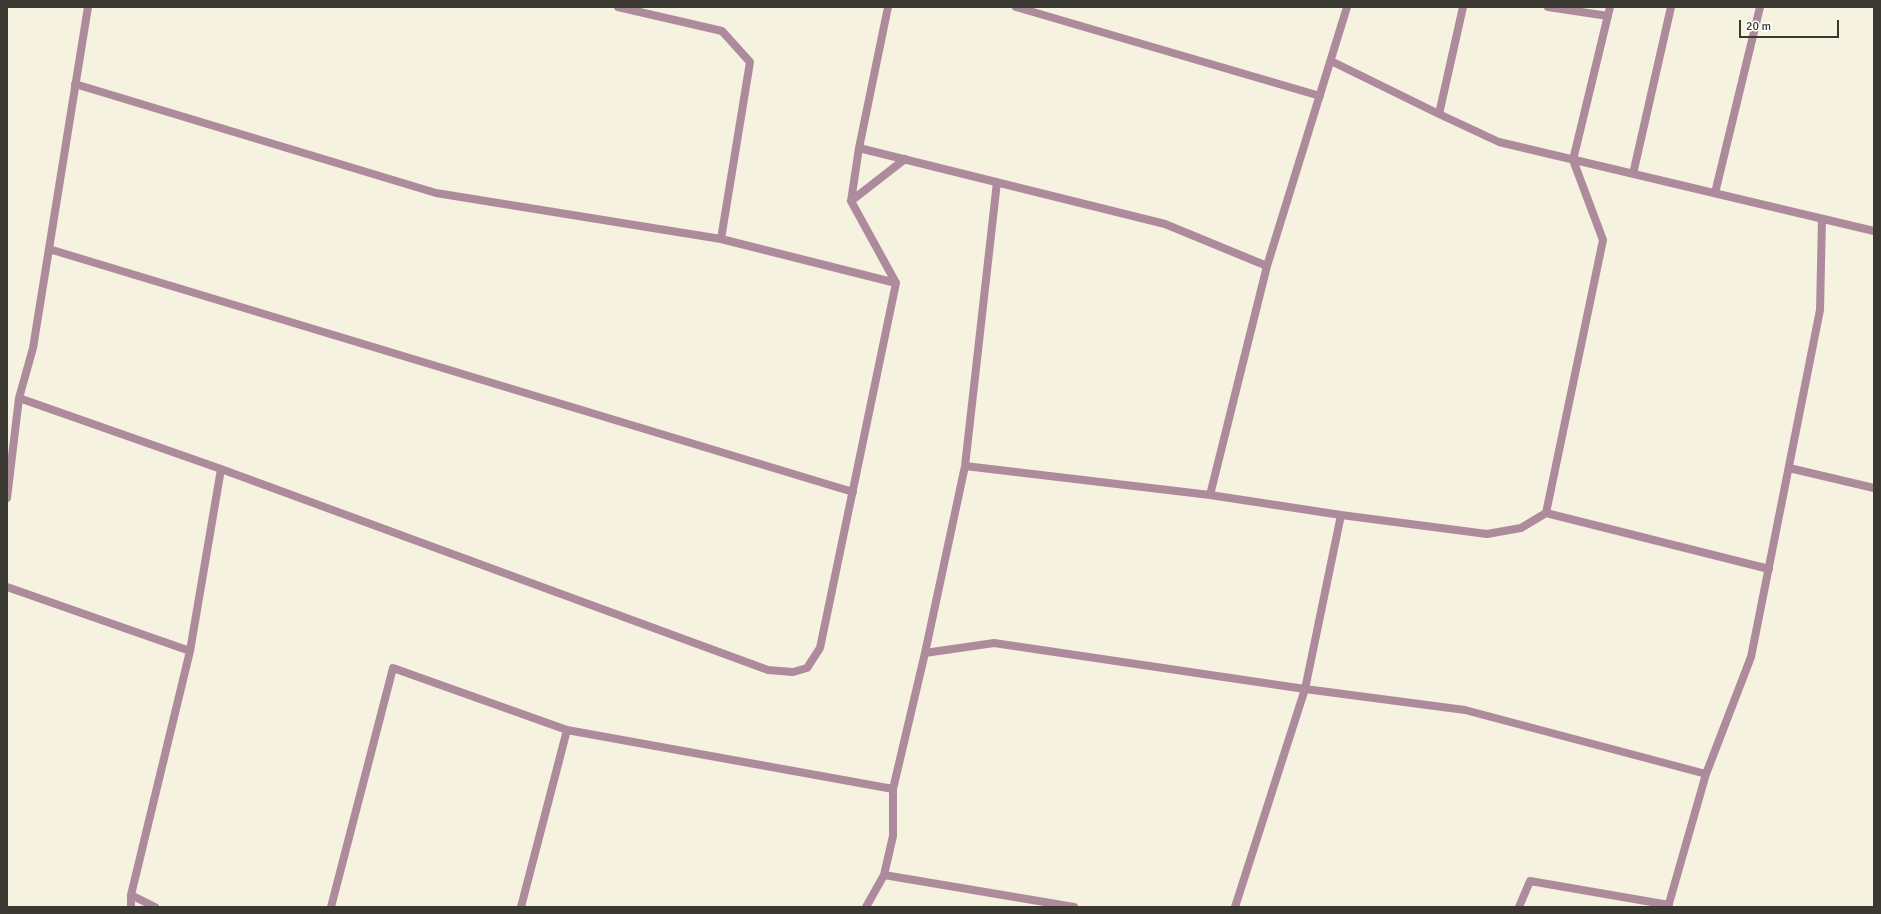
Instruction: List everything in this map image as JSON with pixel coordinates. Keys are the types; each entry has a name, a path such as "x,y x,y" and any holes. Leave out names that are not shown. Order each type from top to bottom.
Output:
{"street":[{"path":"7,498 19,398 33,348 88,7"},
{"path":"618,7 722,31 750,62 721,239"},
{"path":"19,398 221,469 768,670 793,672 807,668 820,648 896,282 851,201 859,148 888,7"},
{"path":"1016,7 1320,96"},
{"path":"1210,495 1267,266 1347,7"},
{"path":"1438,114 1463,7"},
{"path":"1548,7 1608,16"},
{"path":"1546,513 1603,240 1573,160 1610,7"},
{"path":"1633,174 1671,7"},
{"path":"1715,193 1760,7"},
{"path":"1330,61 1499,142 1874,231"},
{"path":"75,84 436,193 721,239 896,282"},
{"path":"859,148 1166,224 1267,266"},
{"path":"851,201 905,159"},
{"path":"866,907 884,875 893,836 893,789 925,653 965,466 997,182"},
{"path":"1520,907 1530,881 1669,906 1706,774 1751,657 1820,310 1822,219"},
{"path":"49,249 853,492"},
{"path":"965,466 1210,495 1487,534 1521,528 1546,513 1769,569"},
{"path":"1789,468 1874,488"},
{"path":"131,907 131,895 190,651 221,469"},
{"path":"1235,907 1305,689 1341,514"},
{"path":"7,587 190,651"},
{"path":"925,653 994,643 1305,689 1465,710 1706,774"},
{"path":"331,907 393,668 567,730 893,789"},
{"path":"521,907 567,730"},
{"path":"884,875 1074,907"},
{"path":"131,895 155,907"}]}
